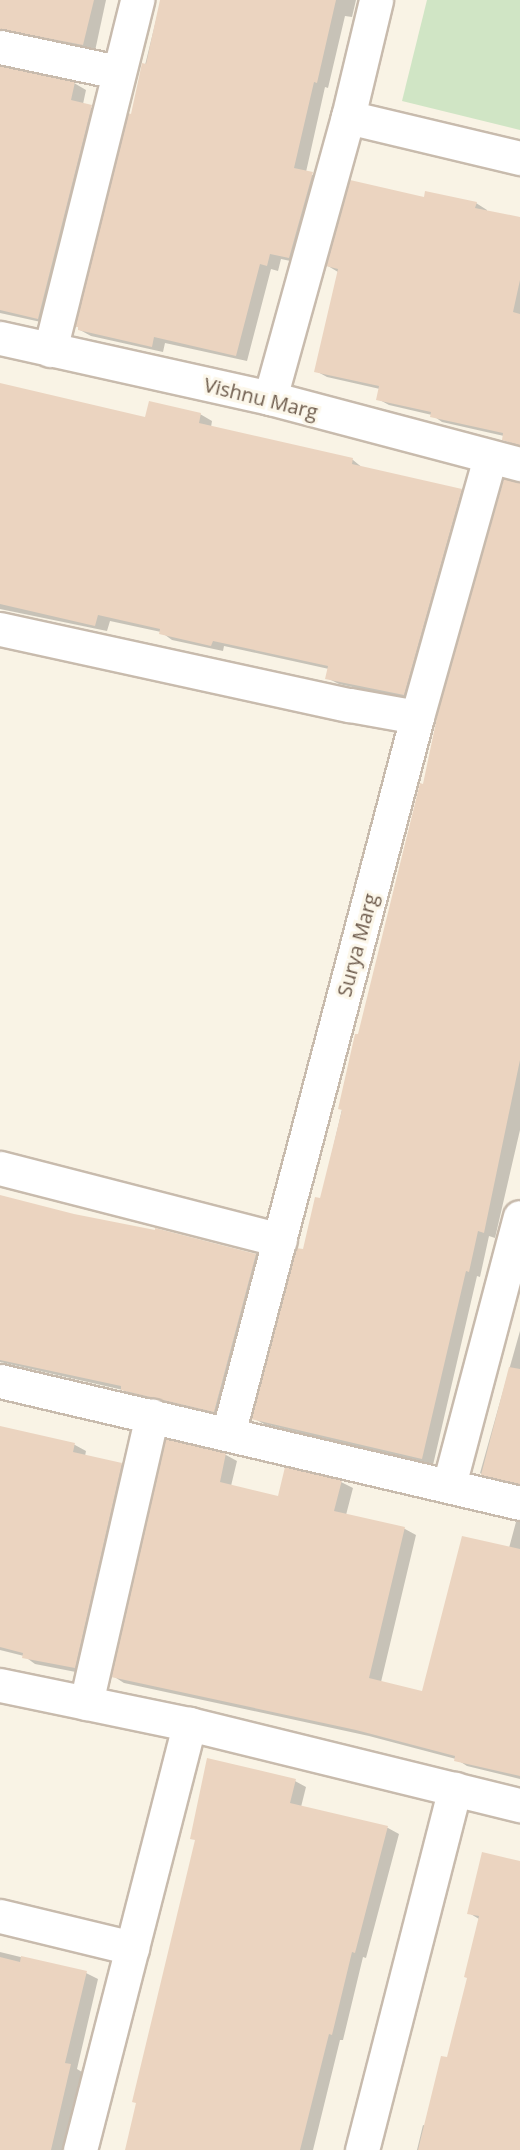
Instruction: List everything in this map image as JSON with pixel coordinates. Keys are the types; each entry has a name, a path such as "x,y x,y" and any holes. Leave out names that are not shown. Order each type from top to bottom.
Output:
{"street":[{"path":"50,350 137,0"},
{"path":"270,398 348,117 376,0"},
{"path":"0,47 118,72"},
{"path":"348,117 520,158"},
{"name":"Vishnu Marg","path":"0,338 270,398 505,461"},
{"name":"Surya Marg","path":"228,1434 417,717 505,461"},
{"path":"0,628 350,705 417,717"},
{"path":"0,1168 280,1240"},
{"path":"449,1485 520,1217"},
{"path":"0,1381 520,1503"},
{"path":"86,1703 152,1415"},
{"path":"0,1685 189,1724 520,1805"},
{"path":"80,2150 189,1724"},
{"path":"362,2150 455,1789"},
{"path":"0,1916 132,1948"}],"green space":[{"path":"427,0 520,0 520,130 402,101"}],"building":[{"path":"0,0 94,0 83,45 0,29"},
{"path":"160,0 336,0 294,168 313,172 289,258 270,254 267,266 260,264 236,356 154,337 152,347 78,330 78,327 75,327 128,113 131,114 142,63 146,64"},
{"path":"0,66 75,82 71,100 92,105 38,319 0,310"},
{"path":"350,180 424,197 425,191 477,202 475,208 520,217 520,280 513,312 520,314 520,445 502,440 503,433 430,417 431,412 376,400 379,386 314,372 338,269 326,266"},
{"path":"0,383 145,417 149,401 201,413 199,423 353,458 352,464 462,489 404,695 325,679 328,666 213,641 211,646 159,634 160,629 98,615 95,626 0,604"},
{"path":"504,479 520,482 520,1060 484,1233 478,1231 469,1272 466,1271 422,1459 251,1419 296,1248 303,1249 315,1197 320,1198 342,1110 338,1109 355,1034 358,1034 420,783 423,784 440,703"},
{"path":"0,1195 74,1214 155,1230 155,1228 256,1254 214,1412 121,1390 121,1386 0,1360"},
{"path":"509,1367 520,1369 520,1484 481,1475"},
{"path":"0,1426 75,1443 73,1452 122,1463 75,1668 22,1658 23,1653 0,1647"},
{"path":"166,1439 226,1453 220,1482 278,1496 285,1467 342,1480 334,1511 405,1527 369,1678 422,1691 462,1536 520,1549 520,1776 454,1761 455,1756 356,1730 111,1677"},
{"path":"207,1758 296,1779 290,1803 388,1826 355,1953 352,1952 332,2035 329,2034 300,2150 125,2150 136,2103 132,2102 195,1840 190,1839"},
{"path":"482,1852 520,1861 520,2150 418,2150 441,2056 447,2057 467,1978 464,1977 479,1916 467,1914"},
{"path":"21,1956 87,1971 65,2063 71,2064 51,2150 0,2150 0,1957 20,1962"}]}
